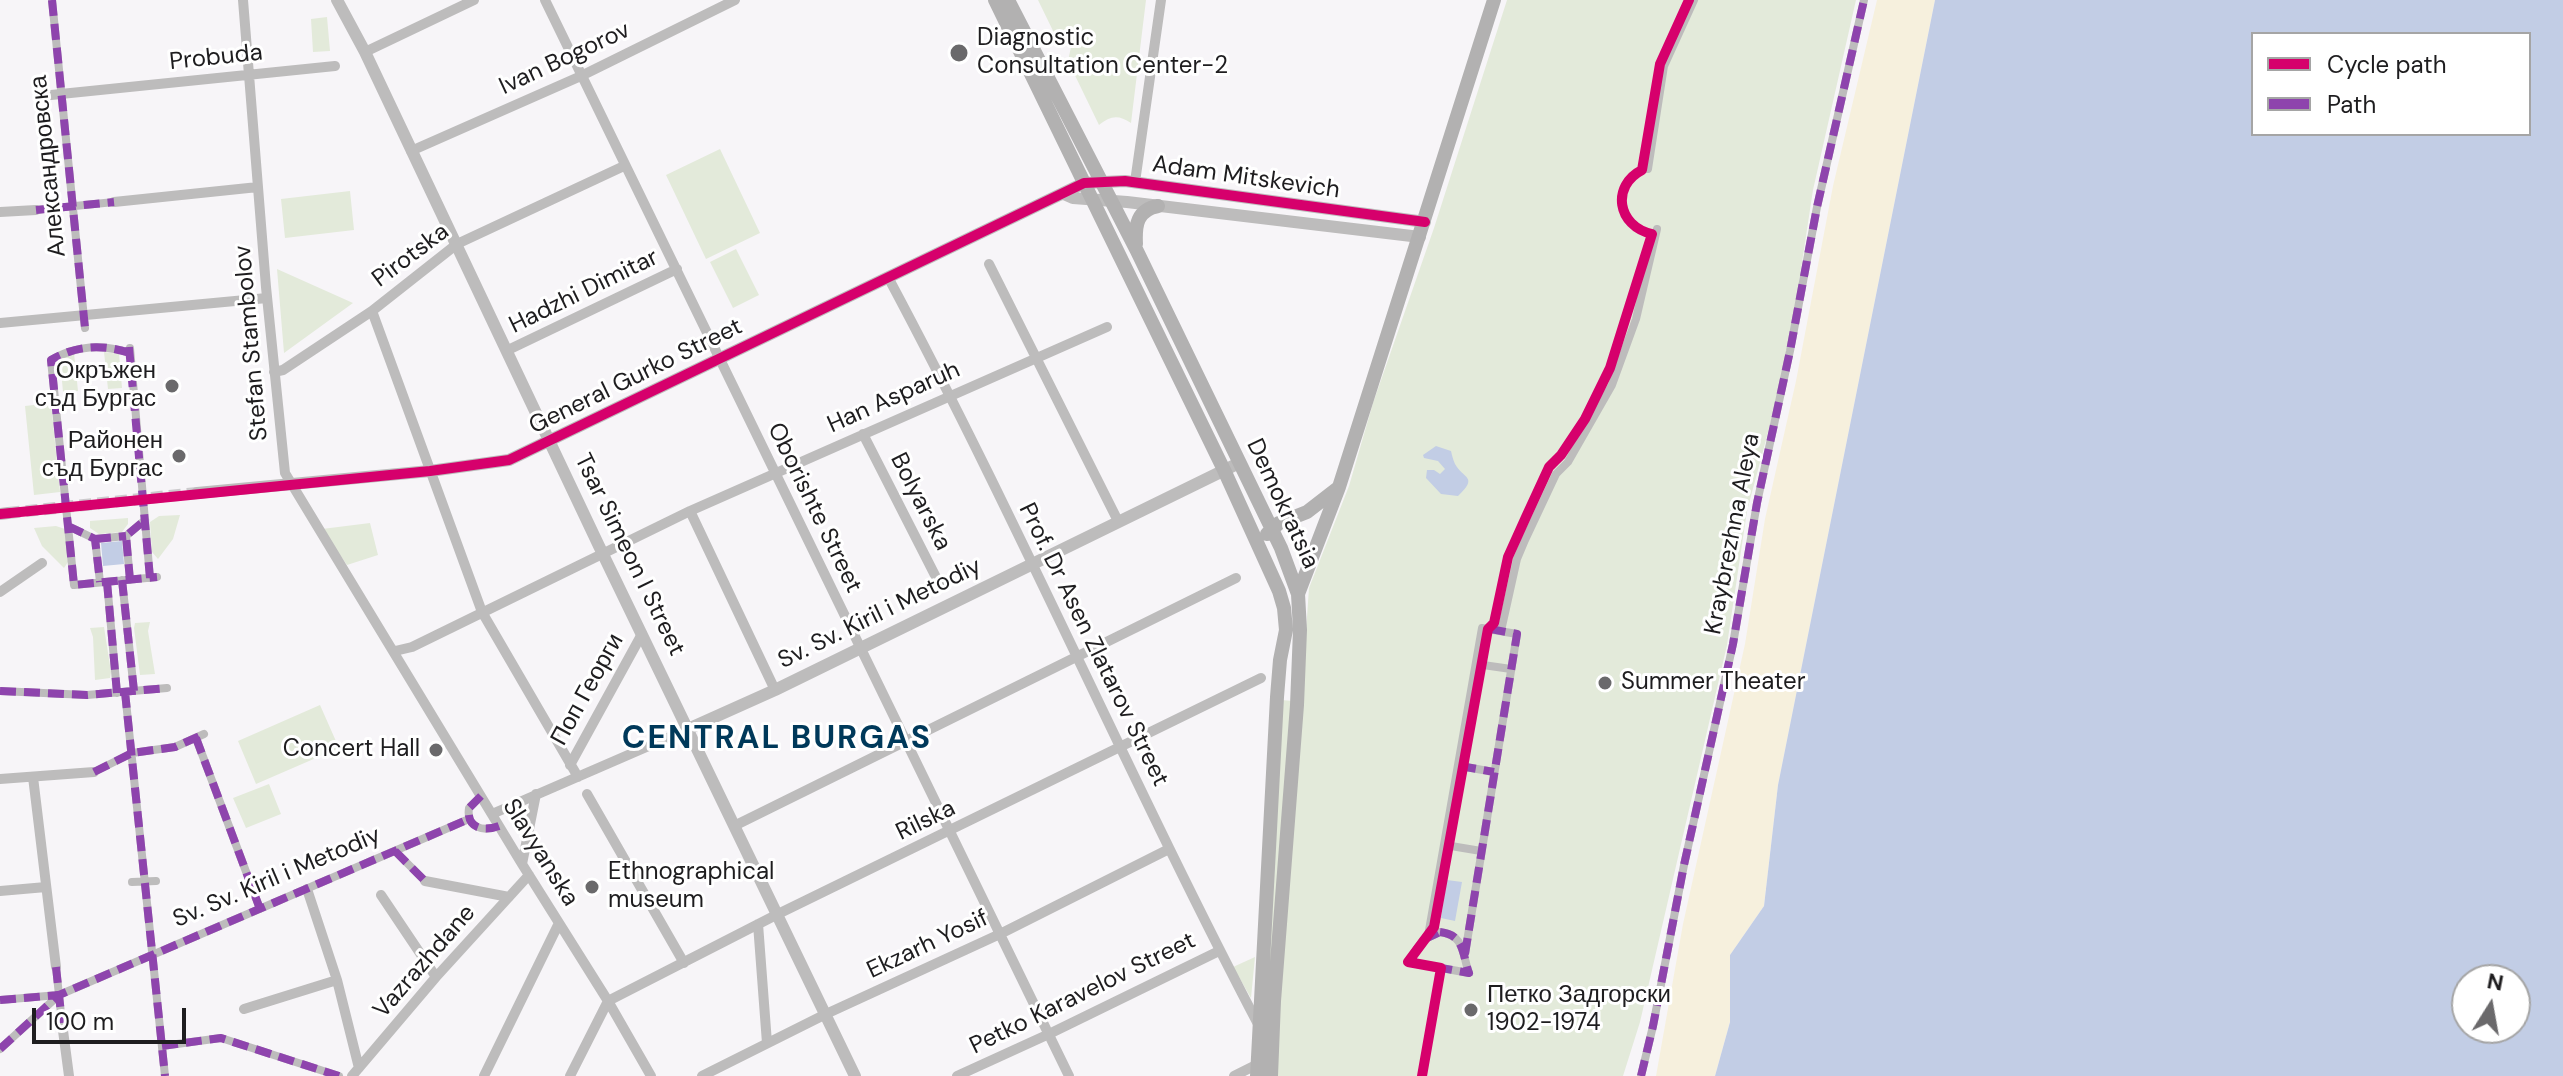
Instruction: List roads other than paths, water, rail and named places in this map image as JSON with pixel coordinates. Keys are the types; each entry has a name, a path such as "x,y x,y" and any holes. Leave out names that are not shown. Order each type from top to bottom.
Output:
{"main road":[{"name":"Demokratsia","path":"995,0 1224,470 1282,598 1286,630 1277,697 1258,1070"},
{"name":"Demokratsia","path":"1008,0 1136,249 1291,570 1298,594 1297,705 1271,1076"},
{"path":"1298,594 1339,487 1494,0"},
{"path":"1136,249 1138,220 1147,208 1158,206"},
{"path":"1261,550 1270,529 1307,512 1339,487"}],"street":[{"name":"Александровска","path":"52,0 56,95 73,207 84,322"},
{"name":"Stefan Stambolov","path":"243,0 284,468 395,651"},
{"name":"Tsar Simeon I Street","path":"337,0 365,52 603,555 855,1076"},
{"path":"365,52 474,0"},
{"name":"Oborishte Street","path":"545,0 1069,1076"},
{"name":"Ivan Bogorov","path":"411,151 581,76 735,0"},
{"path":"1135,182 1161,0"},
{"path":"1648,169 1664,66 1694,0"},
{"name":"Kraybrezhna Aleya","path":"1641,1076 1733,644 1757,503 1817,207 1864,0"},
{"name":"Probuda","path":"56,95 335,66"},
{"name":"Pirotska","path":"274,372 283,370 372,311 457,244 624,166"},
{"name":"Adam Mitskevich","path":"1064,194 1084,183 1135,182 1425,222"},
{"path":"0,212 258,187"},
{"name":"Adam Mitskevich","path":"1064,194 1073,198 1420,237"},
{"name":"General Gurko Street","path":"197,493 430,471 509,460 1064,194"},
{"path":"1501,631 1517,559 1525,540 1556,474 1568,462 1612,385 1636,319 1657,229"},
{"path":"989,264 1118,521"},
{"name":"Hadzhi Dimitar","path":"508,350 677,269"},
{"name":"Prof. Dr Asen Zlatarov Street","path":"889,279 1260,1029"},
{"path":"0,323 84,322 267,298"},
{"path":"372,311 482,612 578,777"},
{"name":"Han Asparuh","path":"395,651 412,647 690,511 1107,327"},
{"path":"87,347 130,350 145,520 153,577 74,585 51,360 87,347"},
{"name":"Bolyarska","path":"863,434 941,587"},
{"name":"Sv. Sv. Kiril i Metodiy","path":"492,814 775,690 1239,463"},
{"path":"690,511 775,690"},
{"path":"68,526 95,539 126,536 145,520"},
{"path":"125,692 126,536"},
{"path":"95,539 125,692 165,1076"},
{"path":"0,592 42,563"},
{"path":"734,826 1236,578"},
{"path":"1428,936 1440,932 1452,934 1465,954 1469,973 1408,962 1428,936 1482,628 1517,634 1465,954"},
{"name":"Поп Георги","path":"570,765 642,634"},
{"name":"Slavyanska","path":"395,651 651,1076"},
{"path":"1476,664 1511,669"},
{"name":"Rilska","path":"608,1001 778,914 1261,678"},
{"path":"0,691 87,695 167,688"},
{"path":"0,779 94,772 132,753 175,747 200,736 260,909"},
{"path":"1460,766 1494,772"},
{"path":"33,777 69,1076"},
{"path":"522,864 536,794"},
{"path":"587,794 684,963"},
{"path":"481,796 469,808 469,819 482,830 499,826"},
{"name":"Sv. Sv. Kiril i Metodiy","path":"59,995 469,819"},
{"path":"1445,845 1481,851"},
{"name":"Ekzarh Yosif","path":"702,1076 826,1014 1000,934 1169,849"},
{"path":"395,851 425,881 509,897"},
{"name":"Vazrazhdane","path":"356,1072 436,977 529,875"},
{"path":"132,882 156,881"},
{"path":"0,891 46,887"},
{"path":"307,889 337,980 356,1072"},
{"path":"381,895 436,977"},
{"path":"484,1076 559,923"},
{"path":"758,924 767,1043"},
{"name":"Petko Karavelov Street","path":"962,1075 1219,951"},
{"path":"1422,1076 1441,968"},
{"path":"244,1009 337,980"},
{"path":"0,1000 59,995"},
{"path":"0,1049 59,995"},
{"path":"570,1076 608,1001"},
{"path":"162,1046 221,1038 339,1076"},
{"path":"1234,1076 1258,1070"}],"water":[{"path":"1935,0 2563,0 2563,1076 1715,1076 1730,1022 1730,955 1764,906 1778,785"},
{"path":"1436,446 1451,451 1455,464 1467,478 1468,485 1458,496 1441,494 1426,478 1427,470 1440,474 1445,469 1438,461 1424,458 1423,455"},
{"path":"122,541 124,564 103,566 101,543"},
{"path":"1447,880 1462,882 1455,921 1441,918"}],"tunnel":[{"path":"8,513 197,493"}],"place":[{"name":"Diagnostic Consultation Center-2","path":"959,53"},
{"name":"Окръжен съд Бургас","path":"172,386"},
{"name":"Районен съд Бургас","path":"179,456"},
{"name":"Summer Theater","path":"1605,683"},
{"name":"Concert Hall","path":"436,750"},
{"name":"Ethnographical museum","path":"592,887"},
{"name":"Петко Задгорски 1902-1974","path":"1471,1010"}],"district":[{"name":"CENTRAL BURGAS","path":"777,740"}]}
